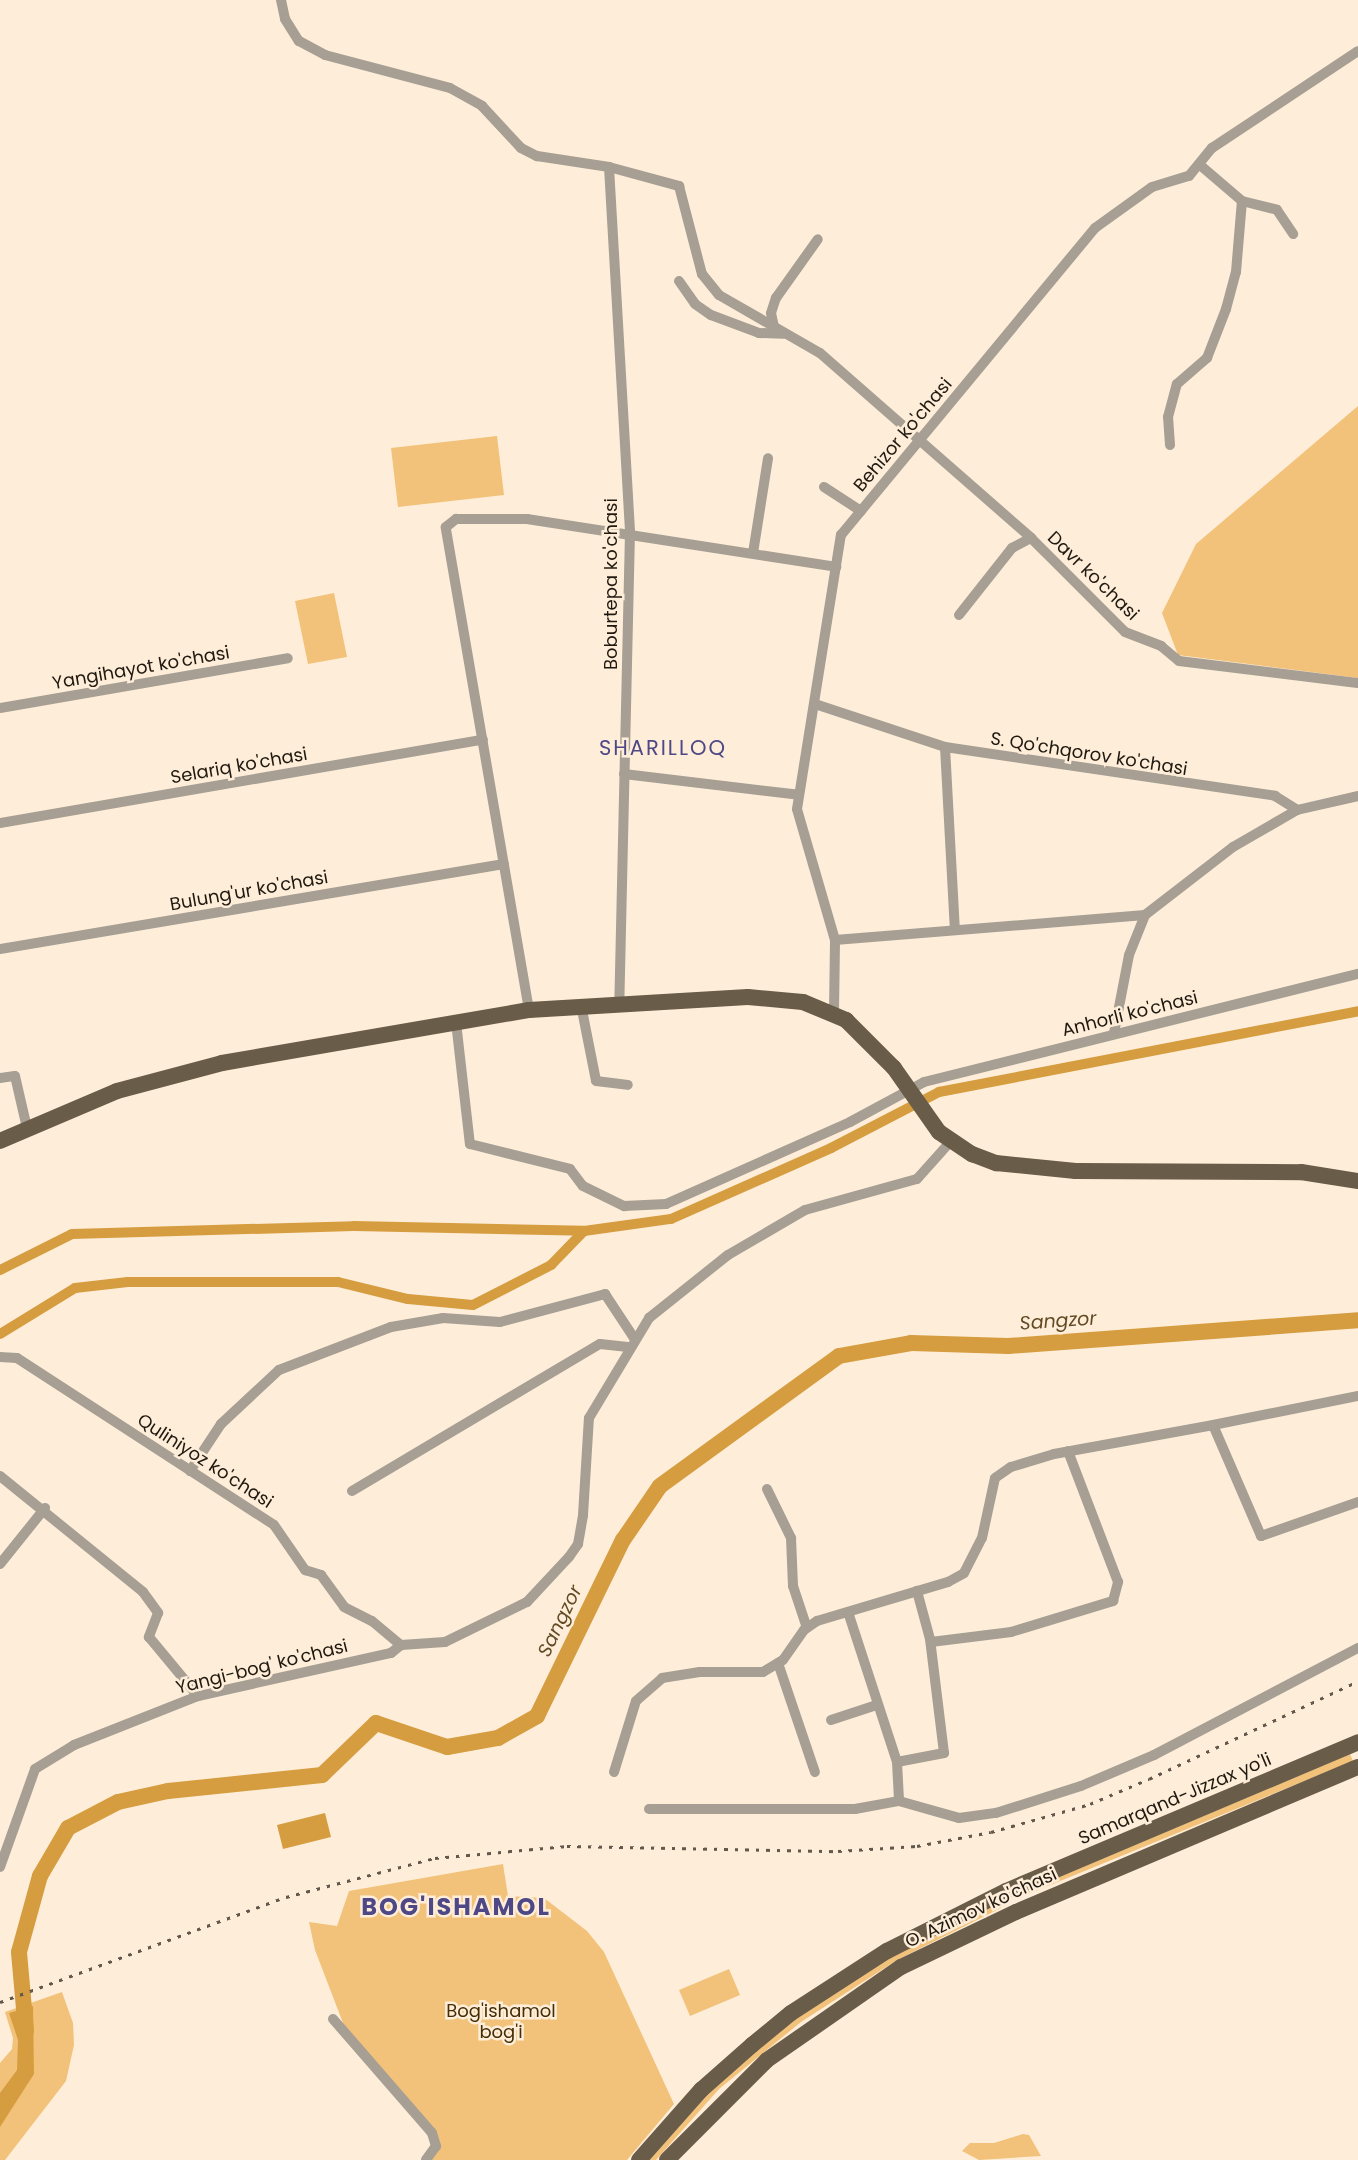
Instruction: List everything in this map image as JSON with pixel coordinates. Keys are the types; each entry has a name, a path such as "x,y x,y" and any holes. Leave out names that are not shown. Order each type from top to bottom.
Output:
{"main road":[{"path":"0,1141 117,1091 187,1070 529,1010 619,1002 771,998 834,1013 867,1038 911,1089 930,1121 951,1141 988,1161 1035,1170 1301,1172 1358,1181"},
{"name":"Samarqand-Jizzax yo'li","path":"1006,1891 1358,1742"},
{"name":"O. Azimov ko'chasi","path":"667,2160 729,2093 807,2028 901,1967 1016,1912 1358,1767"},
{"path":"1006,1891 1020,1899 1016,1912"},
{"name":"O. Azimov ko'chasi","path":"639,2160 701,2090 791,2013 887,1951 1006,1891"}],"street":[{"path":"281,0 285,19 299,41 325,55 450,88 482,106 521,148 537,156 609,167"},
{"name":"Behizor ko'chasi","path":"834,1013 835,940 797,809 841,535 1095,228 1121,205 1152,187 1189,176 1212,148 1358,51"},
{"path":"1200,165 1242,201 1277,211 1293,234"},
{"name":"Davr ko'chasi","path":"609,167 679,186 702,274 719,295 820,354 1031,538 1125,632 1161,646 1178,661 1358,683"},
{"name":"Boburtepa ko'chasi","path":"609,167 630,533 619,1002"},
{"path":"1170,444 1168,417 1177,384 1207,358 1226,309 1236,272 1242,201"},
{"path":"774,327 771,313 776,298 818,239"},
{"path":"680,281 695,304 711,315 759,333 787,335"},
{"path":"753,553 768,458"},
{"path":"824,487 861,511"},
{"path":"529,1010 446,527 456,519 527,519 836,567"},
{"path":"959,615 1012,548 1031,538"},
{"name":"Yangihayot ko'chasi","path":"0,708 288,658"},
{"name":"S. Qo'chqorov ko'chasi","path":"815,704 945,747 1275,796 1297,810"},
{"name":"Selariq ko'chasi","path":"0,823 483,740"},
{"path":"945,747 955,930"},
{"path":"624,774 799,795"},
{"path":"1114,1033 1129,955 1145,915 1233,847 1297,810 1358,796"},
{"name":"Bulung'ur ko'chasi","path":"0,949 504,864"},
{"path":"835,940 1145,915"},
{"name":"Anhorli ko'chasi","path":"456,1022 470,1144 569,1169 583,1186 624,1206 666,1204 717,1185 911,1089 1114,1033 1358,974"},
{"path":"581,1005 596,1081 628,1085"},
{"path":"0,1078 15,1076 27,1128"},
{"name":"Yangi-bog' ko'chasi","path":"0,1867 35,1769 74,1745 198,1696 391,1653 401,1645 444,1642 527,1602 578,1545 583,1515 589,1418 631,1343 649,1318 728,1255 805,1210 917,1179 951,1141"},
{"path":"190,1471 220,1423 279,1370 391,1327 443,1318 500,1322 605,1294 631,1343 600,1344 352,1491"},
{"name":"Quliniyoz ko'chasi","path":"0,1357 17,1358 274,1525 305,1570 321,1575 344,1607 372,1621 401,1645"},
{"path":"614,1772 636,1701 662,1678 700,1672 763,1672 778,1663 807,1628 964,1573 982,1538 995,1478 1011,1467 1068,1451 1358,1396"},
{"path":"1213,1425 1261,1535 1358,1502"},
{"path":"931,1642 1011,1632 1113,1601 1118,1582 1068,1451"},
{"path":"0,1476 45,1508 151,1601 158,1616 149,1637 198,1696"},
{"path":"767,1489 790,1538 793,1586 807,1628"},
{"path":"0,1564 45,1508"},
{"path":"897,1762 944,1753 931,1642 917,1591"},
{"path":"848,1612 897,1762 899,1801"},
{"path":"649,1809 855,1809 899,1801 959,1818 996,1813 1081,1786 1216,1724 1358,1648"},
{"path":"778,1663 815,1772"},
{"path":"831,1720 877,1704"},
{"path":"333,2019 432,2133 436,2146 426,2160"}],"green space":[{"path":"1358,406 1358,678 1178,655 1162,613 1196,544"},
{"path":"497,436 504,495 398,507 391,448"},
{"path":"334,593 347,657 308,664 295,601"},
{"path":"1350,1754 1353,1761 1026,1895 1028,1890"},
{"name":"Bog'ishamol bog'i","path":"503,1864 508,1896 544,1898 587,1931 604,1952 674,2104 627,2160 431,2160 440,2147 348,2036 315,1950 309,1922 337,1926 349,1891"},
{"path":"1001,1902 1001,1908 897,1960 801,2022 719,2089 656,2160 649,2160 714,2085 796,2018 892,1954"},
{"path":"729,1969 740,1995 690,2016 679,1990"},
{"path":"62,1992 73,2023 74,2045 66,2081 5,2160 0,2160 0,2063 12,2049 13,2038 5,2012"},
{"path":"1023,2134 1029,2135 1041,2156 979,2160 962,2151 970,2143 994,2143"}],"shaded area":[{"path":"325,1813 331,1837 283,1849 277,1825"},
{"path":"33,2006 34,2074 0,2127 0,2093 17,2070 18,2040 9,2013"}],"waterway":[{"path":"0,1270 72,1234 354,1226 584,1231 671,1219 831,1148 939,1092 1358,1011"},
{"path":"0,1334 75,1288 128,1282 338,1282 408,1299 473,1305 551,1265 584,1231"},
{"name":"Sangzor","path":"26,2031 19,1952 40,1876 68,1828 118,1802 168,1791 322,1775 376,1723 447,1747 498,1738 537,1716 623,1540 660,1486 839,1356 911,1343 1008,1346 1358,1320"}],"railway":[{"path":"0,2002 286,1897 435,1858 567,1846 838,1851 917,1846 991,1832 1090,1804 1358,1681"}],"district":[{"name":"SHARILLOQ","path":"663,748"},
{"name":"BOG'ISHAMOL","path":"456,1907"}]}
